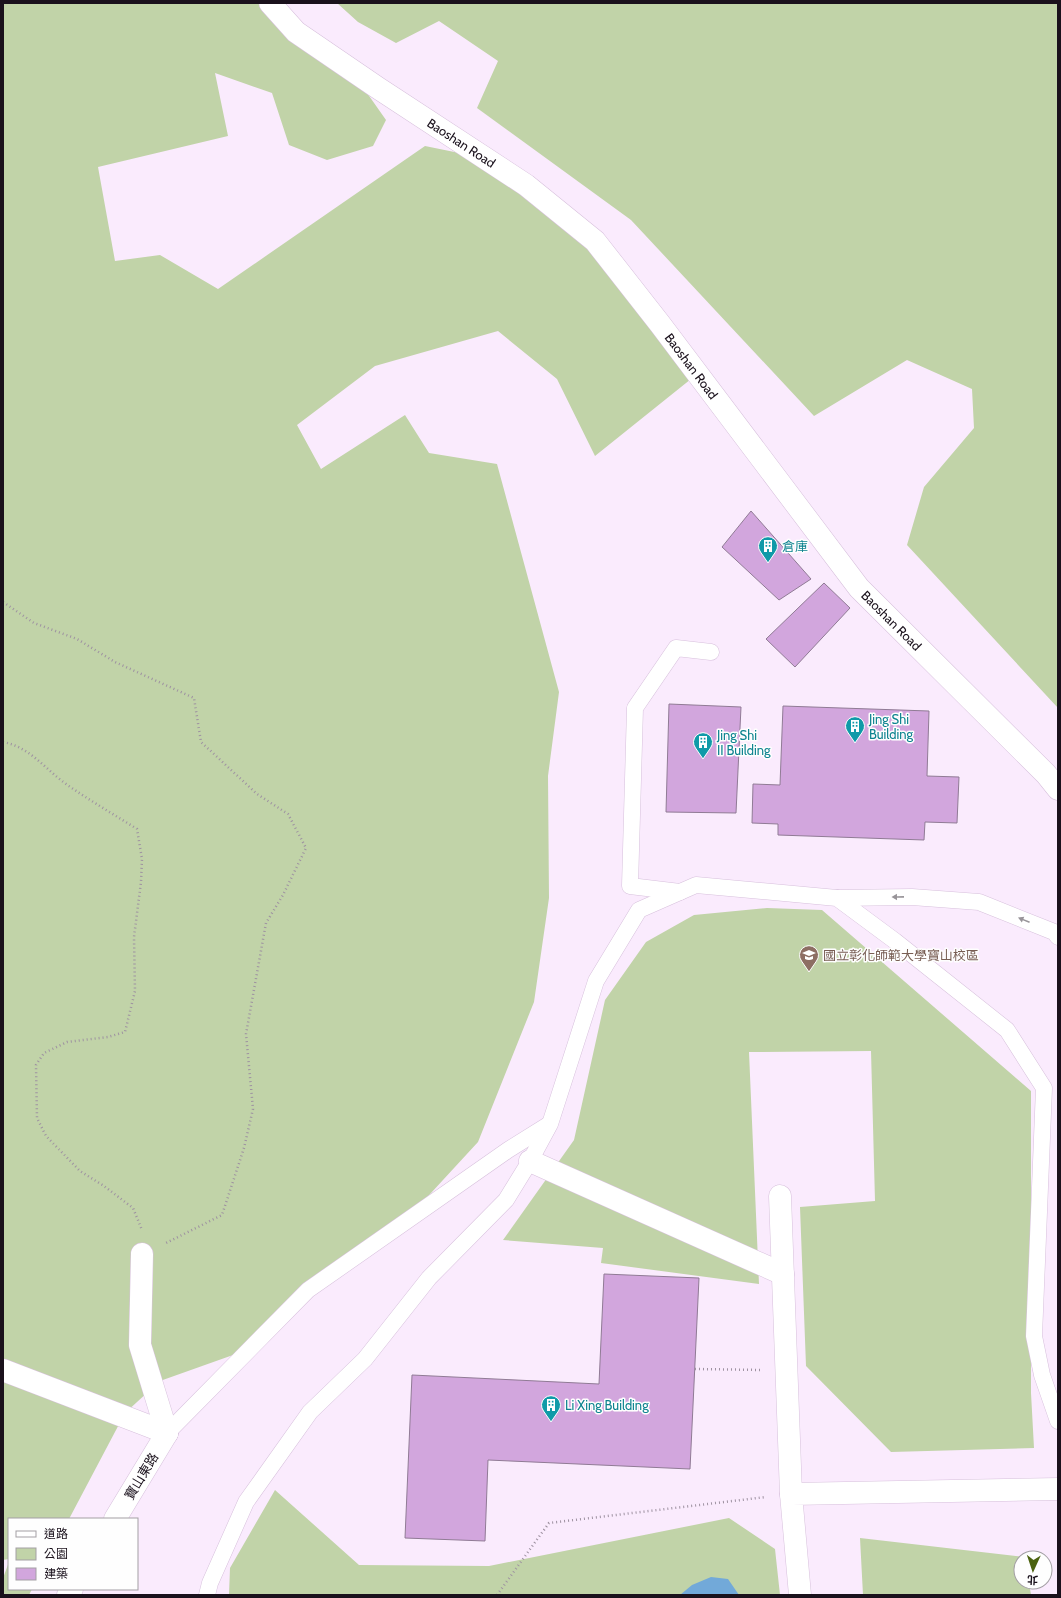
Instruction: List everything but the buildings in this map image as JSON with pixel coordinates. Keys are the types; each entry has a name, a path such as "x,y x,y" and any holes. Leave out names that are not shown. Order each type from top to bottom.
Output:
{"street":[{"name":"Baoshan Road","path":"270,3 296,32 378,88 526,185 595,241 660,324 859,588 1046,774 1058,789"},
{"path":"530,1161 783,1274"},
{"path":"780,1196 791,1494 800,1595"},
{"path":"142,1254 140,1345 167,1433"},
{"path":"3,1370 167,1433"},
{"name":"寶山東路","path":"116,1518 167,1433"},
{"path":"791,1494 1058,1489"}],"lane":[{"path":"680,892 630,886 635,708 676,648 712,652"},
{"path":"207,1595 210,1583 246,1502 310,1412 365,1359 429,1278 506,1200 530,1161 550,1124 596,981 639,910 696,885 836,898 912,897 979,902 1054,932 1058,937"},
{"path":"836,898 895,940 1007,1030 1044,1088 1034,1336 1042,1375 1058,1421"},
{"path":"167,1433 308,1290 508,1150 550,1124"},
{"path":"1042,1375 1058,1388"}],"path":[{"path":"3,602 34,623 77,639 115,662 194,698 201,742 257,794 288,814 306,848 283,895 266,923 246,1034 253,1109 244,1148 222,1215 142,1254 142,1229 134,1208 104,1186 80,1172 46,1136 37,1118 35,1081 36,1064 44,1053 67,1042 108,1037 125,1032 135,991 134,937 141,882 142,859 137,828 65,783 31,754 3,742"},
{"path":"695,1369 786,1370"},
{"path":"497,1595 549,1523 791,1494"}],"green space":[{"path":"3,3 272,3 360,83 386,120 373,146 327,160 289,145 272,93 215,73 228,136 98,167 115,261 160,255 218,289 425,146 469,155 585,243 691,379 595,456 557,379 498,331 375,366 297,425 321,469 405,415 429,453 497,464 559,692 548,776 549,898 534,1002 478,1142 396,1231 330,1267 233,1355 160,1381 125,1413 70,1518 8,1518 8,1559 3,1560"},
{"path":"337,3 1058,3 1058,708 907,545 924,487 974,428 972,389 907,360 814,416 631,220 477,108 498,61 439,21 396,43 358,22"},
{"path":"767,908 822,910 1031,1091 1031,1393 1034,1448 891,1452 806,1366 800,1207 875,1201 871,1051 749,1052 759,1284 601,1263 603,1248 503,1240 574,1140 605,1000 646,942 694,915"},
{"path":"275,1490 359,1565 489,1566 729,1518 775,1549 780,1595 229,1595 230,1568"},
{"path":"860,1538 1013,1556 1013,1590 1030,1590 1031,1595 863,1595"},
{"path":"8,1565 8,1590 32,1590 29,1595 3,1595 3,1578"}],"water":[{"path":"711,1577 728,1579 739,1595 680,1595 692,1585"}],"place":[{"name":"倉庫","path":"768,563"},
{"name":"Jing Shi Building","path":"855,743"},
{"name":"Jing Shi II Building","path":"703,759"},
{"name":"國立彰化師範大學寶山校區","path":"809,972"},
{"name":"Li Xing Building","path":"551,1422"}]}
